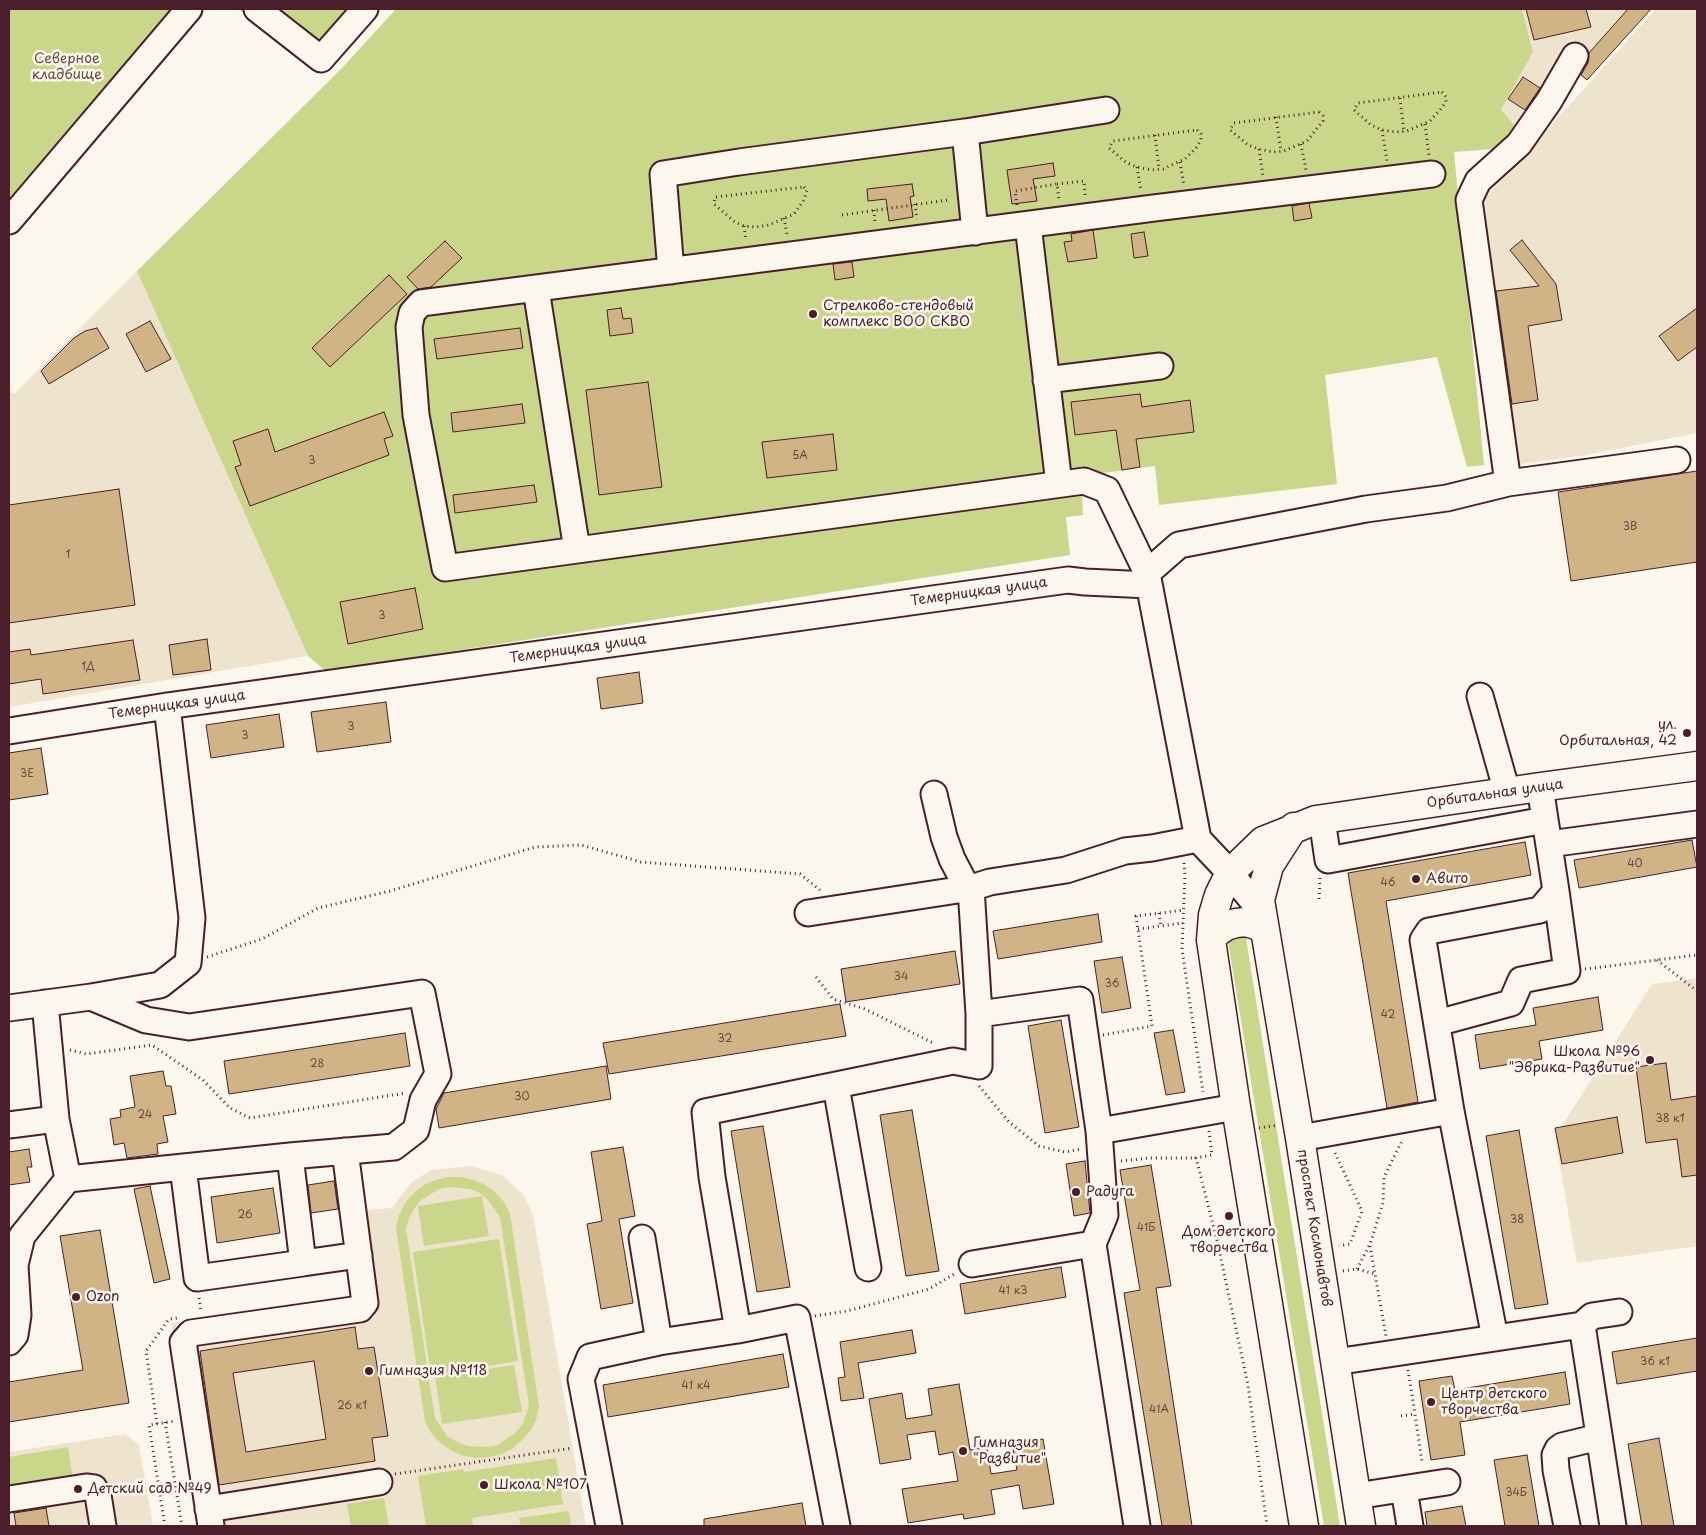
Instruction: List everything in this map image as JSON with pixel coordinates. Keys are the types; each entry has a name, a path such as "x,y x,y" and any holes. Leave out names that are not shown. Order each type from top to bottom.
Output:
{"main road":[{"name":"Орбитальная улица","path":"1294,827 1322,819 1697,766"},
{"path":"1294,827 1262,841 1230,873 1219,895 1211,940 1304,1526"},
{"name":"проспект Космонавтов","path":"1294,827 1269,866 1260,900 1300,1138 1361,1526"},
{"path":"1211,940 1222,929 1236,922 1256,925 1263,921"}],"street":[{"path":"9,221 189,9"},
{"path":"257,9 321,59 365,9"},
{"path":"1508,483 1469,200 1478,180 1519,144 1549,101 1574,56"},
{"path":"671,271 662,174 749,160 965,132 1106,110"},
{"path":"965,132 975,232"},
{"path":"1263,921 1230,873 1190,840 1148,579 1107,490 1084,481 445,568 416,415 409,327 412,313 421,303 1432,174"},
{"path":"1024,225 1059,484"},
{"path":"536,289 576,550"},
{"path":"1046,380 1160,366"},
{"path":"1148,579 1179,546 1366,509 1447,498 1508,483 1677,460"},
{"name":"Темерницкая улица","path":"9,732 167,706 1068,580 1085,582 1148,579"},
{"path":"1480,696 1507,792"},
{"path":"9,1008 160,986 188,963 192,918 167,706"},
{"path":"1437,1023 1511,1003 1521,980 1567,971 1540,787"},
{"path":"738,1330 712,1177 705,1112 953,1062 979,1066 979,1014 968,889 944,837 934,794"},
{"path":"1322,819 1328,860 1547,832 1697,824"},
{"path":"808,913 968,889 990,882 1066,870 1125,851 1190,840"},
{"path":"1494,1338 1451,1110 1423,940 1429,931 1540,910 1556,891"},
{"path":"9,1342 15,1335 18,1315 15,1265 22,1236 68,1179 394,1147 416,1130 423,1100 438,1074 422,993 190,1026 146,1020 91,997"},
{"path":"979,1014 1080,1000 1099,1131 1105,1215 1093,1244 1137,1526"},
{"path":"45,1003 56,1119 68,1179"},
{"path":"836,1086 868,1268"},
{"path":"1099,1131 1236,1107"},
{"path":"1300,1138 1451,1110"},
{"path":"9,1126 56,1119"},
{"path":"345,1151 366,1303 360,1309 191,1333 183,1342 210,1518 379,1482"},
{"path":"290,1156 303,1263"},
{"path":"182,1167 197,1278 359,1255"},
{"path":"642,1238 659,1342"},
{"path":"972,1264 1093,1244"},
{"path":"1335,1362 1582,1325 1592,1316 1619,1312"},
{"path":"609,1526 581,1379 590,1357 659,1342 738,1330 797,1318 837,1526"},
{"path":"1582,1325 1612,1526"},
{"path":"1567,1526 1556,1470 1555,1455 1562,1446 1599,1437"},
{"path":"1356,1496 1447,1482"},
{"path":"9,1499 86,1487 94,1488 98,1495 103,1526"},
{"path":"1404,1489 1410,1526"}],"path":[{"path":"1442,92 1446,96 1446,102 1430,122 1425,124 1404,132 1382,130 1371,125 1354,110 1358,103 1442,92"},
{"path":"1400,98 1404,132"},
{"path":"1319,112 1322,116 1322,122 1307,141 1301,144 1281,151 1259,149 1248,145 1230,130 1234,123 1319,112"},
{"path":"1276,117 1281,151"},
{"path":"1425,124 1432,174"},
{"path":"1198,130 1201,134 1201,140 1185,159 1175,165 1159,170 1126,163 1109,148 1113,141 1198,130"},
{"path":"1382,130 1390,179"},
{"path":"1155,135 1159,170"},
{"path":"1301,144 1309,189"},
{"path":"1259,149 1265,194"},
{"path":"1024,225 1015,190 1084,180 1085,195"},
{"path":"1057,184 1062,220"},
{"path":"804,188 807,190 804,200 794,214 768,226 744,226 735,222 714,204 715,197 804,188"},
{"path":"842,215 948,200"},
{"path":"1101,1163 1149,1158 1196,1158 1212,1155 1182,949 1185,876 1190,840"},
{"path":"188,963 262,939 318,908 390,891 535,847 581,845 641,862 800,874 843,908"},
{"path":"1086,1038 1152,1026 1136,916 1184,910"},
{"path":"1159,913 1161,926"},
{"path":"1138,929 1183,922"},
{"path":"1567,971 1697,955"},
{"path":"1657,960 1697,991"},
{"path":"49,1045 86,1054 152,1044 203,1080 230,1108 250,1118 409,1092"},
{"path":"1357,1269 1370,1244 1383,1203 1384,1177 1414,1117"},
{"path":"1335,1153 1362,1212 1350,1244 1340,1246"},
{"path":"1196,1158 1217,1240 1248,1385 1267,1526"},
{"path":"1370,1244 1386,1337"},
{"path":"797,1318 847,1311 929,1289 972,1264"},
{"path":"1344,1271 1357,1269 1375,1274"},
{"path":"1407,1364 1422,1462"},
{"path":"1401,1416 1415,1414"},
{"path":"165,1526 149,1425 195,1419"},
{"path":"165,1422 182,1526"},
{"path":"379,1482 382,1475 573,1448"}],"shaded area":[{"path":"1522,9 1641,9 1523,135 1501,110 1533,52"},
{"path":"1656,9 1697,9 1697,433 1586,455 1514,465 1478,208"},
{"path":"137,271 308,656 9,707 9,389 14,394"},
{"name":"Школа №96 \"Эврика-Развитие\"","path":"1697,978 1697,1246 1577,1263 1555,1137 1652,984"},
{"name":"Гимназия №118","path":"472,1166 502,1175 523,1194 533,1215 586,1526 221,1526 202,1520 171,1323 376,1292 366,1210 392,1208 411,1183 431,1170"},
{"name":"Детский сад №49","path":"125,1434 139,1445 153,1526 9,1526 9,1452"}],"green space":[{"name":"Северное кладбище","path":"9,9 197,9 9,221"},
{"path":"238,9 372,9 322,67"},
{"name":"Стрелково-стендовый комплекс ВОО СКВО","path":"396,9 1522,9 1533,52 1501,110 1523,135 1507,148 1454,152 1484,465 1467,467 1437,357 1325,375 1337,484 1159,505 1155,466 1081,476 1083,515 1066,517 1070,555 326,671 308,656 137,271 341,69"},
{"path":"1242,936 1246,938 1340,1526 1324,1526 1228,941 1231,938"},
{"path":"448,1177 461,1177 485,1185 504,1202 510,1214 539,1407 536,1420 522,1440 502,1454 490,1457 464,1456 452,1451 432,1434 425,1422 396,1228 399,1215 405,1203 424,1185","holes":["450,1187 470,1189 480,1193 488,1200 500,1217 529,1406 522,1425 515,1433 498,1445 488,1447 467,1446 457,1442 447,1436 435,1418 406,1229 409,1218 421,1200 439,1189"]},
{"path":"482,1196 489,1236 424,1246 418,1206"},
{"path":"499,1239 518,1361 431,1375 413,1252"},
{"path":"514,1365 522,1412 442,1424 435,1377"},
{"path":"68,1447 73,1480 9,1491 9,1457"},
{"path":"556,1458 563,1504 472,1518 473,1526 426,1526 418,1476 464,1469 464,1472"},
{"path":"384,1498 389,1526 351,1526 347,1504"},
{"path":"569,1511 571,1526 521,1526 519,1518"}],"building":[{"path":"1526,9 1586,9 1591,27 1534,40"},
{"path":"1628,9 1651,9 1587,80 1581,75 1588,63 1589,53"},
{"path":"1523,77 1540,88 1525,110 1508,99"},
{"path":"1053,163 1055,176 1033,179 1037,201 1012,204 1007,170"},
{"path":"912,184 914,196 910,197 913,217 889,221 886,199 868,201 867,189"},
{"path":"1309,203 1312,218 1294,221 1292,206"},
{"path":"1093,230 1097,258 1068,262 1064,242 1072,241 1071,234"},
{"path":"1144,232 1148,256 1134,258 1131,234"},
{"path":"1522,240 1556,284 1562,320 1528,326 1538,400 1512,404 1496,291 1539,286 1510,250"},
{"path":"445,241 462,258 431,287 418,289 407,277"},
{"path":"852,262 854,277 835,280 833,264"},
{"path":"389,275 407,294 330,367 312,348"},
{"path":"621,308 623,319 631,318 633,333 610,336 607,310"},
{"path":"1697,308 1697,347 1678,361 1659,336"},
{"path":"150,321 171,359 146,372 126,334"},
{"path":"97,328 109,348 49,384 41,371 74,338 85,331"},
{"path":"520,328 523,348 437,359 434,339"},
{"path":"648,382 662,487 599,495 586,390"},
{"path":"1140,394 1142,407 1190,400 1194,432 1136,439 1140,467 1122,470 1116,430 1075,435 1071,402"},
{"path":"522,404 525,423 453,432 451,413"},
{"path":"384,412 393,436 384,439 389,455 250,506 235,467 241,465 233,441 268,429 275,452"},
{"path":"833,434 837,470 767,478 762,442"},
{"path":"1697,471 1697,562 1571,581 1558,492"},
{"path":"534,485 537,502 455,513 453,495"},
{"path":"119,489 135,605 9,623 9,505"},
{"path":"415,588 423,629 348,644 340,602"},
{"path":"207,639 211,670 173,675 169,645"},
{"path":"133,640 140,680 43,694 41,679 9,684 9,652 30,649 31,655"},
{"path":"639,672 643,703 601,709 597,678"},
{"path":"386,702 391,742 317,752 311,712"},
{"path":"279,714 284,747 211,758 206,725"},
{"path":"41,748 48,794 9,800 9,753"},
{"path":"1692,840 1697,867 1579,888 1574,860"},
{"path":"1525,842 1531,875 1386,901 1418,1102 1387,1108 1348,873"},
{"path":"1098,914 1102,942 998,959 993,931"},
{"path":"955,951 960,984 846,1002 841,969"},
{"path":"1122,957 1131,1008 1102,1013 1094,961"},
{"path":"1598,997 1603,1030 1539,1041 1542,1059 1480,1069 1475,1035 1536,1025 1533,1008"},
{"path":"840,1004 846,1036 609,1074 603,1043"},
{"path":"1061,1020 1079,1127 1045,1133 1028,1026"},
{"path":"1173,1030 1185,1092 1166,1095 1154,1033"},
{"path":"405,1033 410,1066 229,1094 224,1061"},
{"path":"1666,1063 1671,1100 1697,1096 1697,1175 1682,1177 1677,1139 1646,1143 1636,1067"},
{"path":"606,1066 611,1099 439,1128 436,1109 444,1093"},
{"path":"163,1071 166,1086 171,1086 176,1114 163,1116 168,1142 157,1144 158,1154 127,1158 124,1143 114,1145 110,1119 121,1117 120,1110 135,1107 130,1076"},
{"path":"912,1110 939,1271 906,1276 880,1115"},
{"path":"1617,1117 1623,1153 1562,1164 1555,1128"},
{"path":"763,1126 790,1287 757,1292 731,1131"},
{"path":"1519,1130 1548,1304 1515,1309 1486,1136"},
{"path":"623,1147 635,1216 619,1219 633,1303 601,1309 587,1224 602,1221 591,1152"},
{"path":"29,1149 32,1167 27,1167 30,1182 9,1185 9,1152"},
{"path":"1085,1161 1090,1213 1074,1216 1066,1164"},
{"path":"1151,1165 1171,1286 1156,1288 1192,1526 1162,1526 1124,1293 1140,1290 1120,1170"},
{"path":"334,1181 338,1209 311,1213 308,1185"},
{"path":"150,1186 170,1279 154,1283 134,1189"},
{"path":"273,1188 280,1233 217,1243 211,1197"},
{"path":"100,1230 129,1403 9,1422 9,1382 83,1370 60,1236"},
{"path":"1061,1267 1066,1297 965,1314 960,1284"},
{"path":"355,1327 358,1349 374,1347 388,1436 372,1438 375,1461 219,1485 200,1351","holes":["314,1361 326,1439 246,1452 233,1373"]},
{"path":"912,1330 916,1353 858,1363 864,1398 841,1401 838,1378 845,1377 840,1342"},
{"path":"1697,1338 1697,1371 1617,1384 1612,1352"},
{"path":"783,1354 789,1387 608,1417 603,1385"},
{"path":"1565,1372 1570,1404 1460,1422 1465,1455 1431,1460 1419,1381 1452,1376 1455,1390"},
{"name":"Гимназия \"Развитие\"","path":"959,1384 970,1450 987,1447 991,1474 1017,1470 1012,1444 1043,1439 1054,1504 1023,1509 1019,1485 991,1490 995,1514 964,1519 963,1514 908,1523 902,1489 958,1481 953,1452 939,1455 935,1431 907,1435 911,1459 880,1464 869,1399 902,1393 906,1419 932,1415 928,1389"},
{"path":"1659,1438 1674,1526 1642,1526 1628,1444"},
{"path":"1527,1455 1539,1526 1505,1526 1494,1460"},
{"path":"802,1503 806,1526 704,1526 704,1519"},
{"path":"1462,1506 1466,1526 1427,1526 1425,1512"},
{"path":"46,1508 49,1526 16,1526 14,1513"}],"place":[{"name":"Стрелково-стендовый комплекс ВОО СКВО","path":"813,314"},
{"name":"ул. Орбитальная, 42","path":"1687,733"},
{"name":"Авито","path":"1416,879"},
{"name":"Школа №96 \"Эврика-Развитие\"","path":"1650,1060"},
{"name":"Радуга","path":"1076,1192"},
{"name":"Дом детского творчества","path":"1229,1216"},
{"name":"Ozon","path":"76,1297"},
{"name":"Гимназия №118","path":"369,1371"},
{"name":"Центр детского творчества","path":"1431,1402"},
{"name":"Гимназия \"Развитие\"","path":"963,1451"},
{"name":"Школа №107","path":"484,1485"},
{"name":"Детский сад №49","path":"78,1489"}]}
